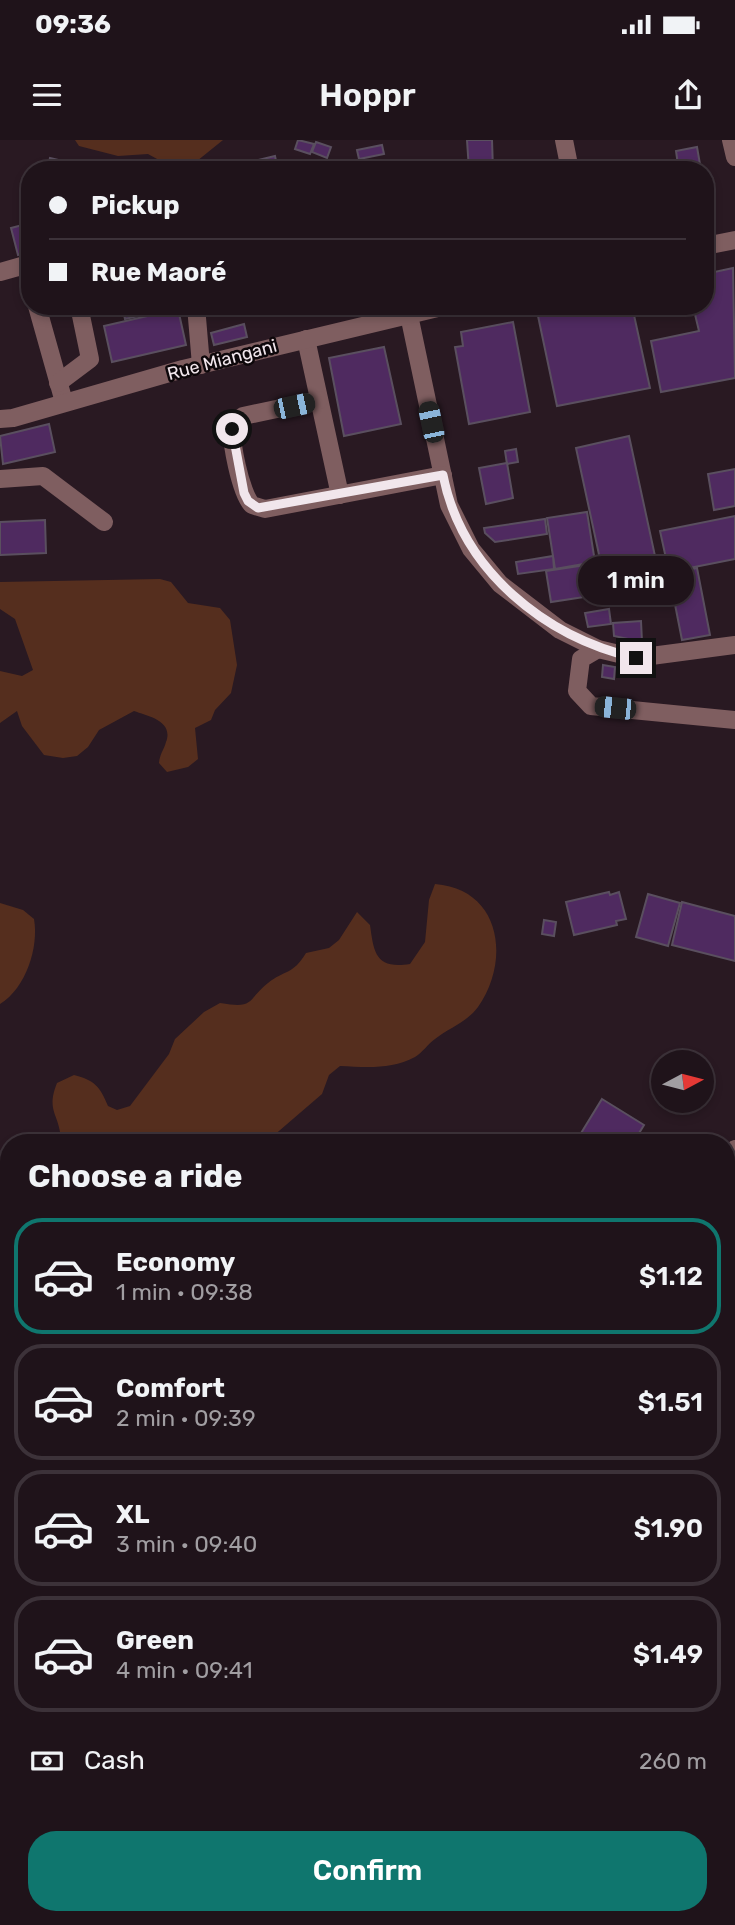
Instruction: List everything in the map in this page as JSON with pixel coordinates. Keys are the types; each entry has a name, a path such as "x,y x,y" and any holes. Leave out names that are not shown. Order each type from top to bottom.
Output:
{"street":[{"path":"564,140 568,161"},
{"path":"731,140 735,158"},
{"path":"714,244 735,240"},
{"path":"0,272 21,272"},
{"path":"39,315 64,402"},
{"path":"58,383 90,359 81,315"},
{"path":"197,315 201,365"},
{"path":"408,315 449,505 471,549 500,584 559,631 598,649 636,658 735,645"},
{"name":"Rue Miangani","path":"0,419 201,365 408,315"},
{"path":"306,339 340,495"},
{"path":"319,400 243,416 233,423 232,436 244,493 253,505 265,509 443,475"},
{"path":"0,479 43,476 104,522"},
{"path":"598,649 581,659 577,691 591,706 735,720"}],"shaded area":[{"path":"75,140 223,140 197,161 161,161 148,154 118,156 79,146"},
{"path":"160,579 171,582 188,603 220,608 230,620 237,665 231,693 215,710 211,720 195,728 198,759 188,767 167,772 159,763 166,742 166,729 158,720 134,711 99,730 88,747 77,756 63,758 44,755 22,726 17,711 0,723 0,671 22,676 33,670 15,619 0,609 0,582"},
{"path":"435,884 457,889 474,899 486,913 494,930 496,949 494,969 478,1007 418,1055 387,1066 340,1066 329,1075 322,1094 275,1134 60,1134 53,1108 57,1083 74,1075 81,1077 96,1085 108,1106 117,1110 130,1106 169,1054 175,1039 204,1012 220,1003 239,1005 249,1002 268,983 297,965 306,953 329,948 339,940 357,912 370,925 375,951 383,962 410,964 425,942 429,900"},
{"path":"0,903 23,910 34,919 35,930 32,954 24,977 0,1004"}],"building":[{"path":"298,140 314,144 310,154 295,149"},
{"path":"467,140 492,140 493,161 468,161"},
{"path":"316,142 331,147 327,158 312,152"},
{"path":"382,145 384,154 359,159 357,150"},
{"path":"697,147 699,161 677,161 676,151"},
{"path":"275,156 276,161 254,161"},
{"path":"21,225 21,254 18,255 11,228"},
{"path":"733,268 735,378 661,392 651,341 699,331 695,315 714,315 714,272"},
{"path":"124,315 142,315 125,319"},
{"path":"152,315 179,315 186,345 112,362 104,326"},
{"path":"634,315 650,388 557,406 538,316"},
{"path":"513,322 530,412 469,424 455,347 463,346 461,332"},
{"path":"244,324 247,337 214,345 211,333"},
{"path":"384,347 401,424 344,436 329,358"},
{"path":"49,424 55,452 3,464 0,436"},
{"path":"629,436 655,556 646,558 650,577 606,587 576,448"},
{"path":"516,449 518,462 507,464 505,451"},
{"path":"507,463 513,498 486,504 479,468"},
{"path":"735,469 735,506 714,510 708,474"},
{"path":"587,512 595,562 555,569 547,518"},
{"path":"735,516 735,559 669,572 660,531"},
{"path":"545,519 547,534 495,542 485,533 484,528"},
{"path":"45,520 46,553 0,555 0,522"},
{"path":"553,556 554,569 518,574 516,562"},
{"path":"599,563 604,594 551,602 546,571"},
{"path":"697,568 710,635 682,640 669,574"},
{"path":"609,609 611,624 588,627 585,613"},
{"path":"641,621 642,642 614,636 613,623"},
{"path":"603,665 615,667 614,679 602,677"},
{"path":"609,892 610,895 619,892 626,919 616,921 617,925 574,935 566,902"},
{"path":"648,894 680,903 668,946 636,937"},
{"path":"682,902 735,916 735,961 672,945"},
{"path":"544,920 556,922 554,936 542,934"},
{"path":"602,1099 644,1125 638,1134 581,1134"}],"route":[{"path":"232,429 244,493 248,501 258,508 265,509 443,475 449,505 471,549 500,584 559,631 598,649 636,658"}]}
